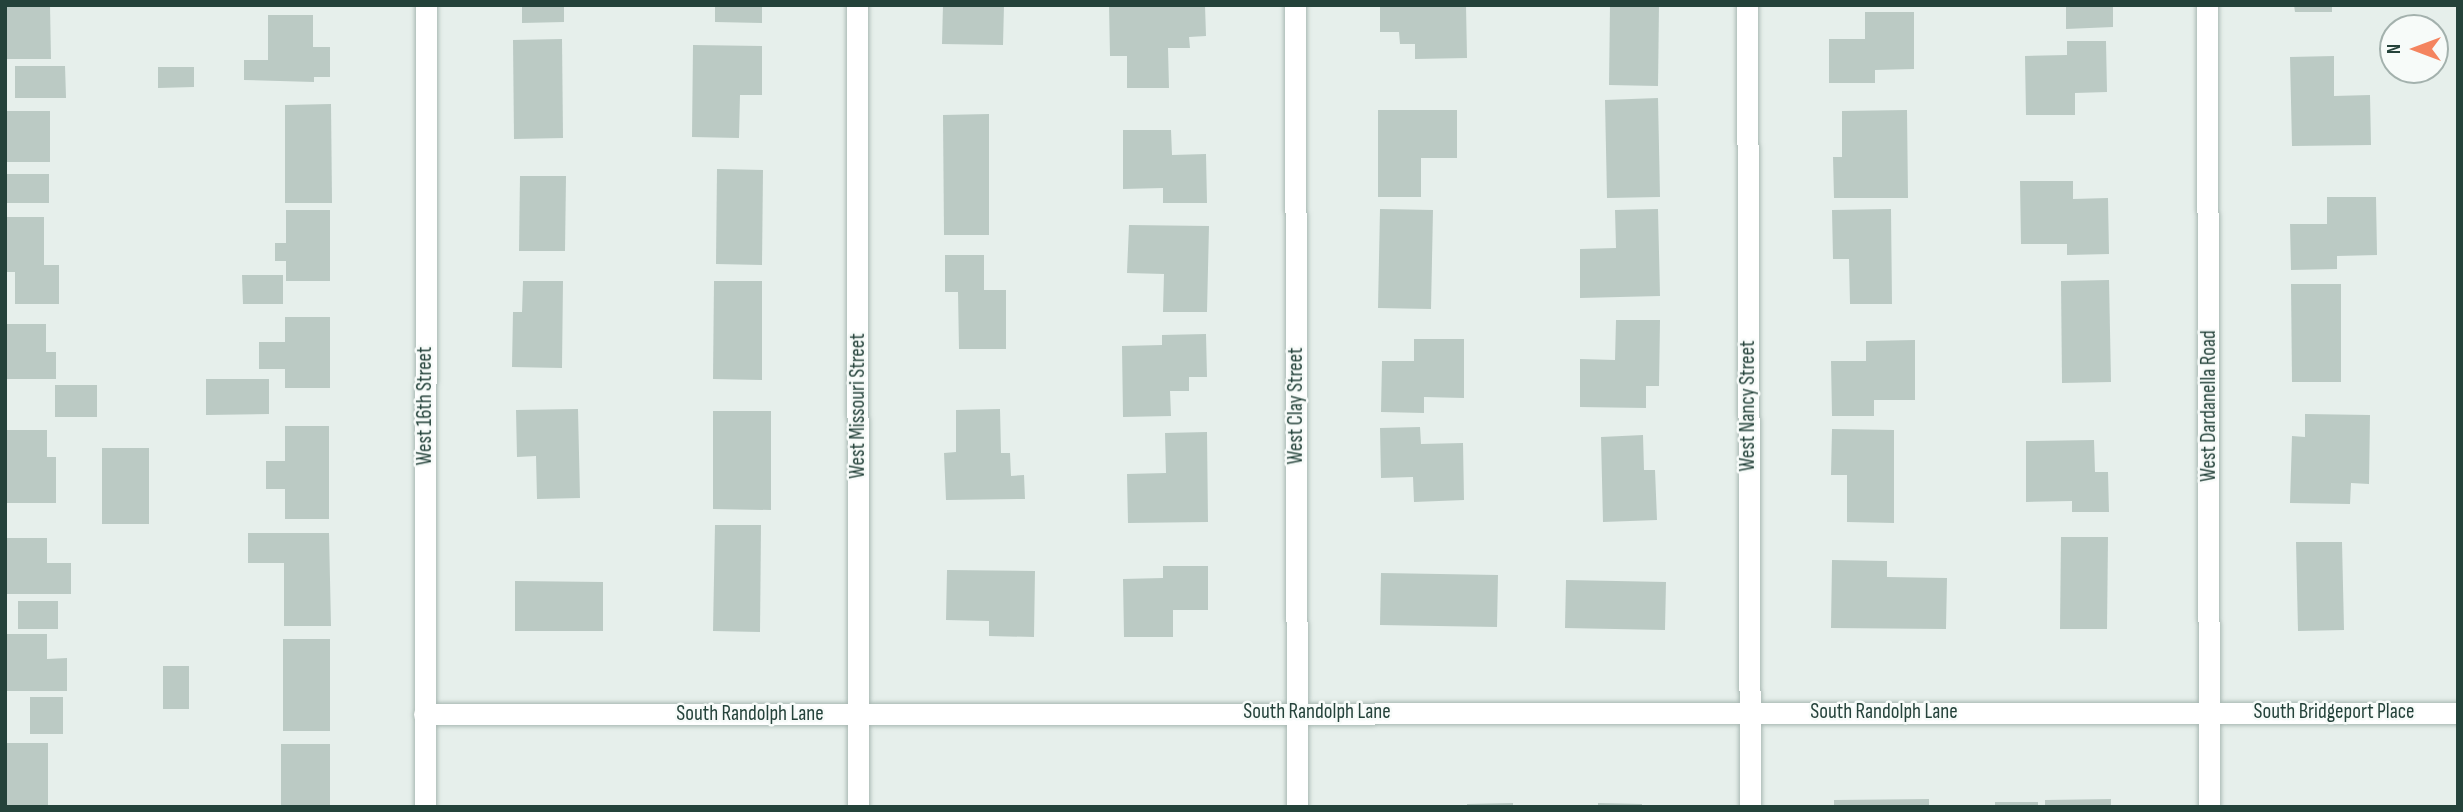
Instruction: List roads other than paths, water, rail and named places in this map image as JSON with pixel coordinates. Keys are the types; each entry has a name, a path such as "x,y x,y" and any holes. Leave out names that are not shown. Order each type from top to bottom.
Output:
{"street":[{"name":"West 16th Street","path":"425,807 426,5"},
{"name":"West Missouri Street","path":"857,5 858,807"},
{"name":"West Clay Street","path":"1295,5 1297,807"},
{"name":"West Nancy Street","path":"1747,5 1750,807"},
{"name":"West Dardanella Road","path":"2207,5 2209,807"},
{"name":"South Randolph Lane","path":"424,714 2209,712"},
{"name":"South Bridgeport Place","path":"2209,712 2458,713"}]}
